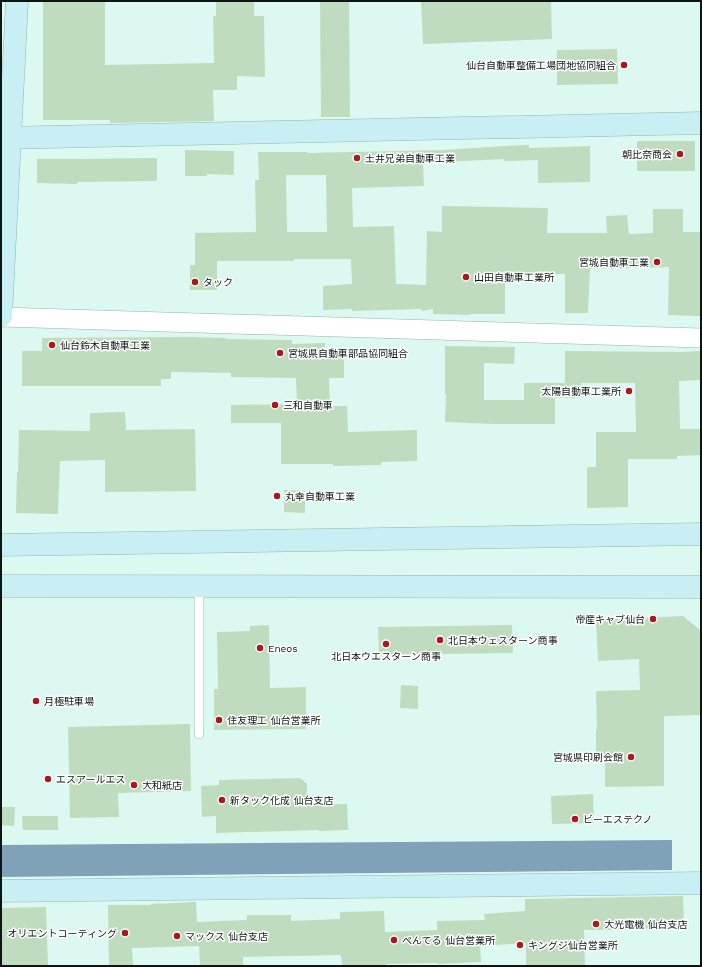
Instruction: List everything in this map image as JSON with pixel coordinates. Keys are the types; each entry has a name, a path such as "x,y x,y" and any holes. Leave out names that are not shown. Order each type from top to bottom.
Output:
{"street":[{"path":"16,1 5,138 1,316 701,338"},
{"path":"5,138 701,123"},
{"path":"1,545 701,534"},
{"path":"1,586 701,586"},
{"path":"1,892 701,884"}],"lane":[{"path":"199,586 199,734"}],"water":[{"path":"672,840 672,870 1,877 1,845"}],"building":[{"path":"43,1 105,1 105,65 214,63 213,16 216,16 216,1 254,1 254,16 264,16 265,77 237,76 237,90 213,90 214,121 110,123 110,120 43,120"},
{"path":"320,1 349,1 350,117 321,117"},
{"path":"421,1 551,1 552,39 423,44"},
{"path":"617,49 618,84 557,85 557,50"},
{"path":"637,141 695,141 695,171 637,171"},
{"path":"529,145 529,148 590,146 590,182 538,183 538,160 504,161 504,159 423,163 424,186 352,188 353,227 394,226 396,284 426,285 427,231 442,232 442,206 548,208 547,233 607,233 606,216 627,215 629,234 653,233 653,209 683,209 683,232 701,232 700,316 668,315 669,267 590,269 588,313 565,313 565,274 505,274 505,314 433,314 433,309 421,311 421,309 352,311 352,309 323,310 323,286 352,284 351,259 217,261 217,290 190,290 190,265 195,265 195,233 256,232 255,180 259,180 258,152 307,153 444,150","holes":["286,175 326,175 327,232 287,232"]},
{"path":"185,150 234,151 234,175 207,174 207,176 185,176"},
{"path":"157,158 157,181 77,182 77,184 37,183 37,159"},
{"path":"190,337 292,340 292,344 325,343 325,357 344,357 344,378 329,378 330,406 347,406 348,432 417,430 417,461 381,462 381,465 333,466 333,464 281,464 281,423 231,423 231,405 297,404 296,378 231,377 231,373 171,372 171,379 161,379 161,386 22,386 22,351 42,351 42,338"},
{"path":"445,346 515,347 514,364 484,363 484,400 524,400 524,383 565,383 565,351 701,351 701,380 679,381 680,429 701,429 701,455 677,456 677,459 628,459 628,507 587,508 587,467 596,467 596,432 636,432 635,383 581,383 580,398 555,398 555,424 445,422"},
{"path":"125,412 126,430 195,429 196,491 105,492 105,460 60,461 58,514 16,513 19,430 90,431 90,413"},
{"path":"284,490 305,491 305,513 284,512"},
{"path":"683,616 700,630 701,715 664,716 664,786 605,787 605,761 596,761 596,691 640,690 639,659 598,661 596,620"},
{"path":"269,625 270,688 306,687 306,729 214,730 214,689 218,689 217,632 250,631 250,626"},
{"name":"北日本ウェスターン商事","path":"512,625 513,653 379,655 378,627"},
{"path":"401,685 418,686 418,709 400,708"},
{"path":"190,724 191,791 118,793 119,817 70,818 68,727"},
{"path":"300,778 307,784 307,805 347,804 348,830 216,833 216,816 202,817 201,786 219,785 219,780"},
{"path":"593,794 594,823 552,824 551,796"},
{"path":"1,807 15,807 14,826 1,825"},
{"path":"22,816 58,816 58,830 23,830"},
{"path":"683,896 684,927 629,930 584,930 585,966 526,966 526,943 480,946 481,962 342,966 341,955 243,957 243,966 200,966 199,946 132,948 133,965 109,966 108,905 151,905 196,902 197,922 247,920 247,915 291,915 291,921 340,919 340,912 384,911 385,932 437,930 437,921 485,920 484,914 525,911 525,899"},
{"path":"46,907 48,966 1,966 1,908"}],"place":[{"name":"仙台自動車整備工場団地協同組合","path":"624,65"},
{"name":"朝比奈商会","path":"680,154"},
{"name":"土井兄弟自動車工業","path":"357,158"},
{"name":"宮城自動車工業","path":"657,262"},
{"name":"山田自動車工業所","path":"466,277"},
{"name":"タック","path":"195,282"},
{"name":"仙台鈴木自動車工業","path":"52,345"},
{"name":"宮城県自動車部品協同組合","path":"280,353"},
{"name":"太陽自動車工業所","path":"629,391"},
{"name":"三和自動車","path":"275,405"},
{"name":"丸幸自動車工業","path":"277,496"},
{"name":"帝産キャブ仙台","path":"653,619"},
{"name":"北日本ウェスターン商事","path":"440,640"},
{"name":"北日本ウエスターン商事","path":"386,644"},
{"name":"Eneos","path":"260,648"},
{"name":"月極駐車場","path":"36,701"},
{"name":"住友理工 仙台営業所","path":"219,720"},
{"name":"宮城県印刷会館","path":"631,757"},
{"name":"エスアールエス","path":"48,779"},
{"name":"大和紙店","path":"134,785"},
{"name":"新タック化成 仙台支店","path":"222,800"},
{"name":"ビーエステクノ","path":"575,819"},
{"name":"大光電機 仙台支店","path":"596,924"},
{"name":"オリエントコーティング","path":"125,933"},
{"name":"マックス 仙台支店","path":"177,936"},
{"name":"ぺんてる 仙台営業所","path":"394,940"},
{"name":"キングジ仙台営業所","path":"520,945"}]}
